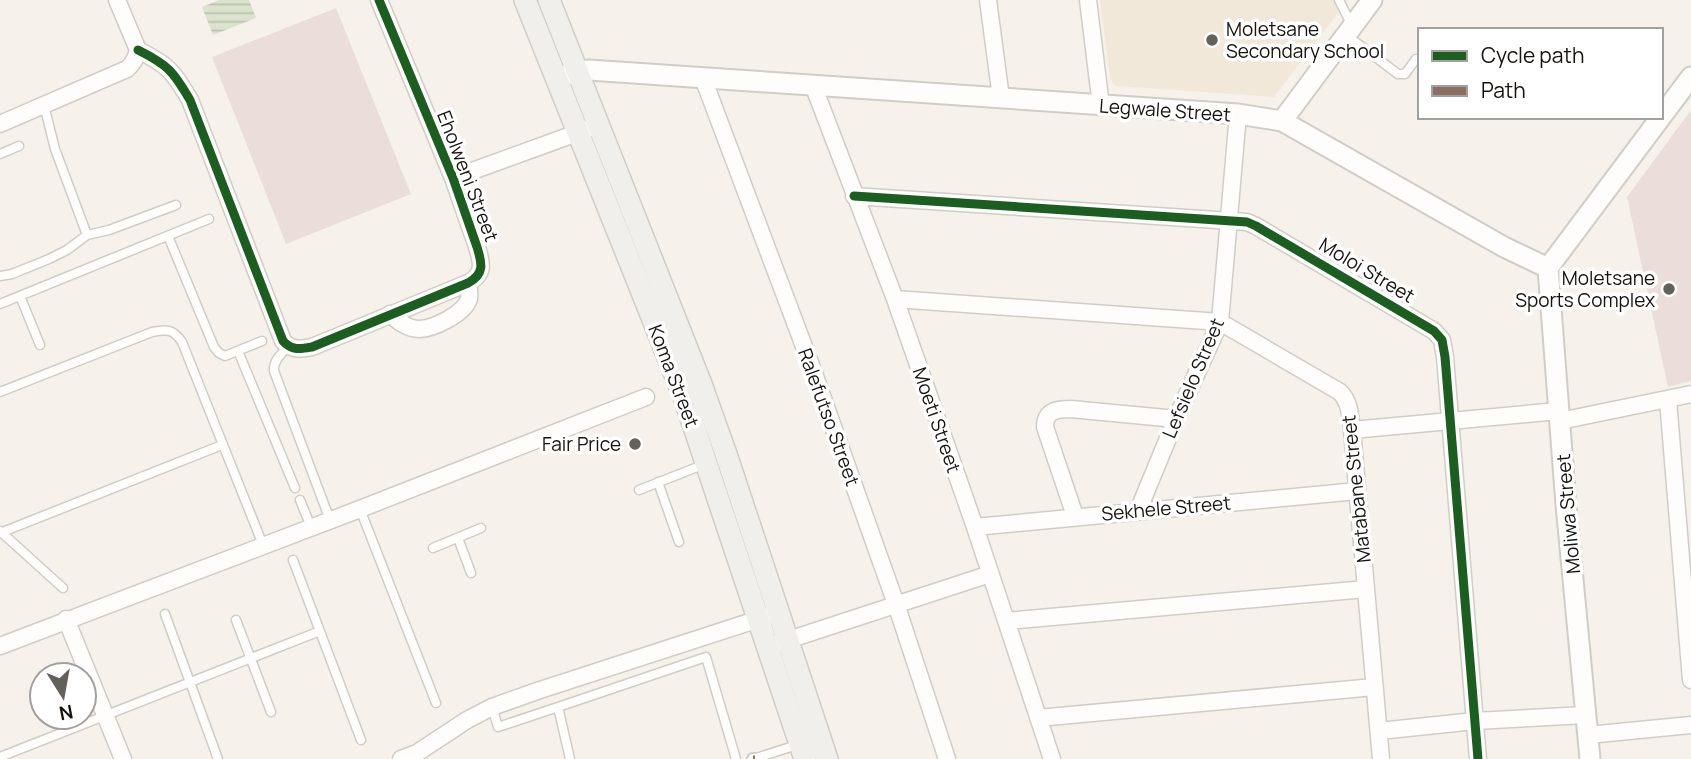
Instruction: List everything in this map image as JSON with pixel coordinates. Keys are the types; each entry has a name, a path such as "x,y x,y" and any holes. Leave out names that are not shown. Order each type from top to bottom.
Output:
{"main road":[{"name":"Koma Street","path":"525,0 684,397 706,463 769,616"},
{"name":"Koma Street","path":"549,0 685,340 726,454 769,616 808,746 827,759"}],"street":[{"path":"0,124 127,69 137,58 138,50 117,0"},
{"name":"Eholweni Street","path":"379,0 453,178 480,258 481,269 477,279 468,283"},
{"path":"988,0 1002,98"},
{"path":"1088,0 1101,106"},
{"path":"1282,121 1372,0"},
{"path":"138,50 168,68 190,100 280,335 288,347 301,349 313,346 390,314 468,283 470,297 465,306 455,316 432,326 418,329 409,327 390,314"},
{"name":"Legwale Street","path":"557,79 577,71 589,70 1238,114 1282,121 1504,247 1548,268"},
{"path":"1663,114 1691,77"},
{"name":"Ralefutso Street","path":"703,78 814,373 896,604 947,759"},
{"name":"Moeti Street","path":"813,85 895,299 1052,759"},
{"name":"Lefsielo Street","path":"1138,510 1220,321 1238,114"},
{"path":"1548,268 1660,119"},
{"path":"453,178 599,125"},
{"name":"Moloi Street","path":"854,196 1247,222 1434,331 1444,346 1452,421 1478,759"},
{"name":"Moliwa Street","path":"1548,268 1590,759"},
{"name":"Matabane Street","path":"895,299 1220,321 1340,392 1348,405 1352,430 1381,759"},
{"path":"1352,430 1452,421 1559,416 1668,400 1691,394"},
{"path":"0,646 646,397"},
{"path":"1668,400 1691,680"},
{"path":"1075,516 1045,427 1050,413 1071,409 1176,419"},
{"name":"Sekhele Street","path":"975,527 1357,491"},
{"path":"778,643 990,574"},
{"path":"1006,621 1366,589"},
{"path":"401,759 492,707 769,616"},
{"path":"66,620 123,759"},
{"path":"1038,718 1374,687"},
{"path":"1379,731 1475,721 1586,715"},
{"path":"1588,735 1691,725"}],"lane":[{"path":"1339,0 1350,31 1398,74 1405,74 1416,59"},
{"path":"44,105 55,149 87,235"},
{"path":"0,154 19,146"},
{"path":"0,276 49,259 87,235 109,230 176,205"},
{"path":"0,304 209,219"},
{"path":"168,236 219,354 225,356 262,341"},
{"path":"20,296 40,345"},
{"path":"0,392 152,332 168,330 182,342 263,545"},
{"path":"288,347 273,365 274,371 330,520"},
{"path":"238,351 295,488"},
{"path":"63,588 1,532 222,445"},
{"path":"639,490 726,454"},
{"path":"659,482 679,542"},
{"path":"300,500 311,527"},
{"path":"360,509 436,703"},
{"path":"433,548 481,528"},
{"path":"458,538 471,573"},
{"path":"293,560 361,740"},
{"path":"164,614 218,759"},
{"path":"236,620 271,712"},
{"path":"0,757 320,631"},
{"path":"492,707 498,727 706,657 736,759"},
{"path":"558,707 570,759"},
{"path":"754,759 808,746"}],"shaded area":[{"path":"219,0 249,0 256,18 213,35 202,7"},
{"name":"Moletsane Secondary School","path":"1100,0 1348,0 1274,97 1116,86 1110,79"},
{"path":"336,8 411,194 286,244 212,57"},
{"name":"Moletsane Sports Complex","path":"1691,110 1691,381 1668,387 1627,197"}],"cycle path":[{"path":"138,50 169,70 190,100 283,341 293,348 312,347 468,283 477,276 481,268 477,247 453,178 379,0"},
{"path":"854,196 1247,222 1434,331 1442,340 1445,357 1478,759"}],"place":[{"name":"Moletsane Secondary School","path":"1212,40"},
{"name":"Moletsane Sports Complex","path":"1669,289"},
{"name":"Fair Price","path":"635,444"}]}
